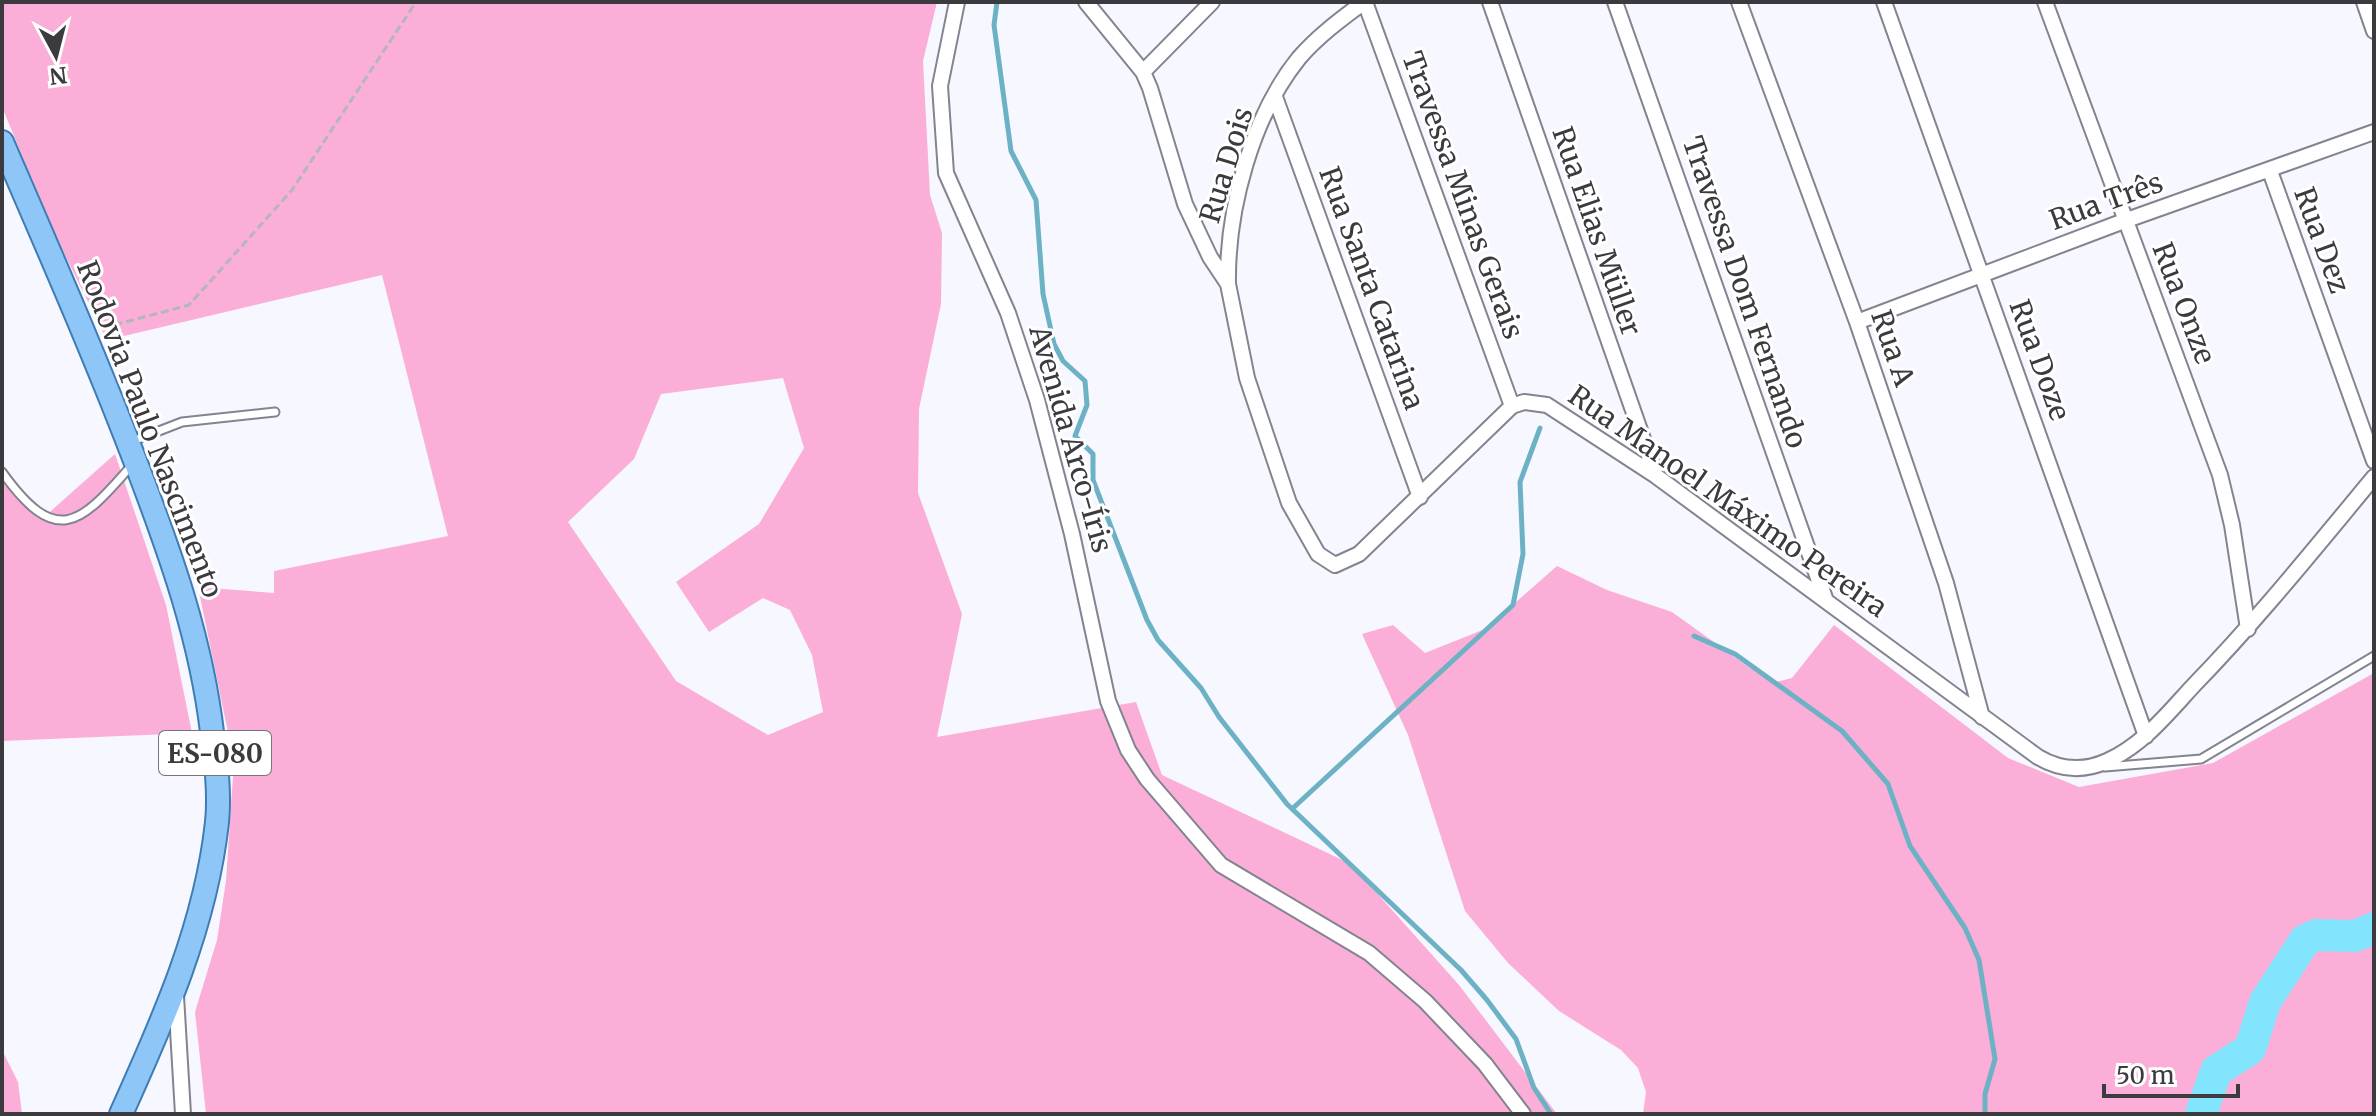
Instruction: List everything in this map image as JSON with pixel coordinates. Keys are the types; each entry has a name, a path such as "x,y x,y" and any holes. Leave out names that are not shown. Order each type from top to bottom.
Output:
{"main road":[{"name":"Rodovia Paulo Nascimento","path":"2,142 85,333 132,452 189,608 205,673 216,765 217,820 210,865 175,992 121,1114"}],"street":[{"name":"Avenida Arco-Íris","path":"957,2 940,86 946,173 1008,313 1037,400 1072,534 1108,701 1128,750 1147,779 1221,865 1369,953 1425,1001 1475,1053 1523,1114"},
{"path":"1086,2 1143,72 1185,204 1210,257 1228,284 1247,378 1289,503 1318,554 1335,565 1359,554 1512,406"},
{"path":"1143,72 1212,2"},
{"name":"Rua Dois","path":"1228,284 1231,235 1242,187 1259,132 1275,97 1298,60 1340,19 1364,2"},
{"name":"Travessa Minas Gerais","path":"1364,2 1512,406"},
{"name":"Rua Elias Müller","path":"1490,2 1656,476"},
{"name":"Travessa Dom Fernando","path":"1615,2 1825,598"},
{"name":"Rua A","path":"1739,2 1857,322 1946,583 1982,717"},
{"name":"Rua Doze","path":"1884,2 2146,736"},
{"name":"Rua Onze","path":"2045,2 2220,475 2232,525 2248,629"},
{"path":"2364,2 2374,31"},
{"name":"Rua Santa Catarina","path":"1275,97 1420,497"},
{"name":"Rua Três","path":"1857,322 2124,221 2374,132"},
{"name":"Rua Dez","path":"2270,171 2374,461"},
{"name":"Rua Manoel Máximo Pereira","path":"1512,406 1524,402 1547,405 1656,476 2050,764 2079,769"},
{"path":"2079,769 2106,762 2146,736 2248,629 2374,477"},
{"path":"175,992 183,1114"}],"lane":[{"path":"2,472 22,499 36,511 47,518 70,519 87,514 97,506 132,452 182,422 275,412"},
{"path":"2079,769 2201,759 2374,656"}],"path":[{"path":"85,333 189,305 292,190 416,2"}],"shaded area":[{"path":"2,2 937,2 923,61 930,195 942,233 941,304 919,409 918,493 962,614 937,737 1136,702 1162,775 1351,864 1459,985 1557,1114 206,1114 195,1012 217,940 226,881 234,761 198,587 274,593 274,571 448,536 382,275 107,340 57,239 2,107","holes":["783,378 804,448 759,524 676,582 709,632 763,598 790,610 812,655 823,712 768,735 676,681 568,522 634,459 661,394"]},
{"path":"115,454 166,605 192,733 2,741 2,464 43,518"},
{"path":"1557,566 1607,590 1672,612 1750,668 1776,682 1792,678 1834,625 2008,758 2079,787 2213,763 2374,673 2374,1114 1643,1114 1646,1092 1638,1068 1621,1050 1559,1011 1508,963 1465,911 1408,735 1362,634 1393,625 1425,653 1485,629"},
{"path":"2,1050 18,1082 22,1114 2,1114"}],"waterway":[{"path":"997,2 994,25 1011,151 1036,200 1043,294 1054,344 1063,361 1085,381 1087,405 1075,436 1093,454 1093,480 1147,620 1158,640 1201,688 1219,717 1287,804 1461,970 1487,1000 1516,1039 1534,1088 1551,1114"},
{"path":"1292,809 1513,605 1523,554 1520,482 1540,428"},
{"path":"1694,636 1735,654 1842,731 1888,784 1910,846 1965,928 1979,960 1995,1059 1985,1094 1985,1114"},
{"path":"2201,1114 2216,1071 2250,1049 2265,1002 2305,940 2316,935 2355,936 2374,928"}]}
